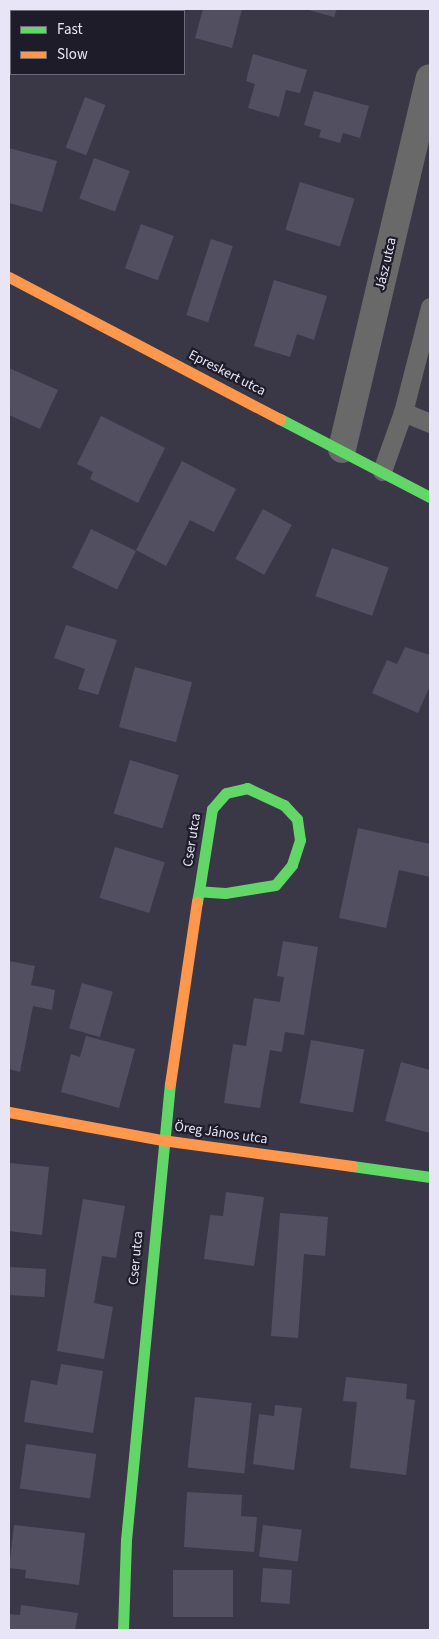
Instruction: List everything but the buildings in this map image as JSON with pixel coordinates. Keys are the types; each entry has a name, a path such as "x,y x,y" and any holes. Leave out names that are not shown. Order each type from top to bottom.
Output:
{"street":[{"name":"Jász utca","path":"342,449 430,78"},
{"name":"Epreskert utca","path":"9,277 342,449 430,497"},
{"name":"Cser utca","path":"123,1630 126,1540 162,1140 199,890 212,809 226,792 247,788 263,792 297,819 300,840 292,865 275,884 225,893 199,890"},
{"name":"Öreg János utca","path":"9,1112 162,1140 430,1177"}],"lane":[{"path":"382,471 403,412 426,337 430,307"},
{"path":"403,412 430,423"}],"traffic: fast":[{"path":"280,419 430,497"},
{"path":"197,902 212,809 226,793 247,788 284,805 297,819 300,840 292,865 275,885 225,893 199,891"},
{"path":"123,1630 126,1540 170,1084"},
{"path":"352,1166 430,1177"}],"traffic: slow":[{"path":"9,277 280,419"},
{"path":"170,1084 197,902"},
{"path":"9,1112 162,1140 352,1166"}]}
